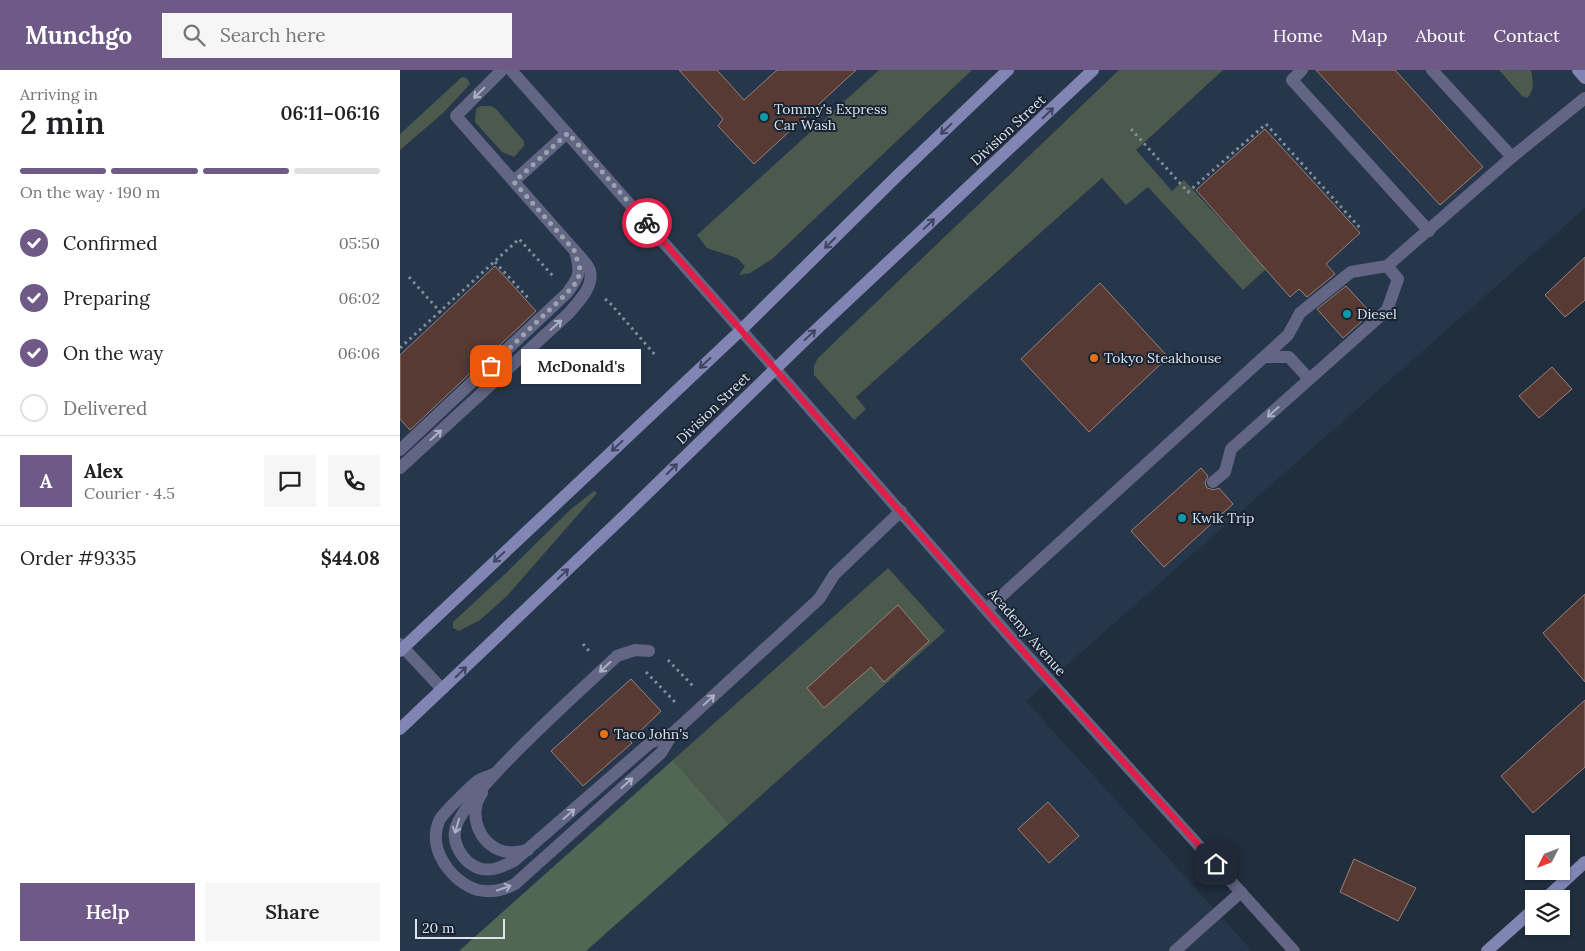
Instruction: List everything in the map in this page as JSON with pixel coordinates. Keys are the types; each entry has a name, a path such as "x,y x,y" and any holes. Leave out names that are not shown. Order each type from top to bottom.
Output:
{"main road":[{"path":"401,647 741,330 1008,70"},
{"name":"Division Street","path":"400,730 775,369 1093,70"},
{"path":"1578,70 1585,78"},
{"path":"1555,890 1585,862"},
{"path":"1487,951 1525,917"}],"street":[{"path":"400,468 569,313 586,292 590,271 574,250 456,116 502,70"},
{"name":"Academy Avenue","path":"511,70 987,610 1294,951"},
{"path":"1302,70 1292,80 1430,231"},
{"path":"1433,70 1512,156"},
{"path":"987,610 1266,357 1288,335 1300,314 1351,272 1387,266 1430,231 1512,156 1585,98"},
{"path":"514,182 568,133"},
{"path":"400,450 567,293 578,280 580,269 574,250"},
{"path":"1213,482 1225,472 1231,449 1387,310 1398,279 1387,266"},
{"path":"1266,357 1289,357 1309,379"},
{"path":"493,774 479,781 451,807 439,821 436,837 438,854 449,870 464,883 480,890 495,891 506,889 515,884 661,753 673,733 819,599 834,575 901,511"},
{"path":"401,647 442,689"},
{"path":"649,650 635,650 617,656 493,774 461,814 455,831 457,846 462,856 474,866 484,870 500,868 514,861 650,743 673,733"},
{"path":"493,774 478,802 476,817 478,832 488,844 498,849 508,852 528,850"},
{"path":"1175,951 1241,892"}],"path":[{"path":"1131,129 1188,192 1266,124 1361,229"},
{"path":"400,348 519,239 556,279"},
{"path":"495,262 531,302"},
{"path":"409,277 443,316"},
{"path":"603,298 610,302 656,356"},
{"path":"665,656 694,688"},
{"path":"638,668 646,671 677,704"}],"shaded area":[{"path":"400,70 1585,70 1585,208 1026,701 1252,951 400,951"}],"green space":[{"path":"879,70 972,70 772,259 750,273 739,275 745,266 737,258 707,248 697,235"},
{"path":"1119,70 1223,70 1136,150 1172,191 1184,180 1266,269 1243,290 1148,187 1126,205 1102,178 856,397 866,409 854,420 814,375 814,366 818,358"},
{"path":"1499,70 1531,70 1533,82 1530,95 1527,98 1522,96"},
{"path":"462,77 467,78 470,84 443,113 400,150 400,134"},
{"path":"481,106 495,108 524,141 524,146 514,157 502,152 475,122 476,109"},
{"path":"594,491 597,493 507,596 480,620 459,631 453,628 453,622 570,510"},
{"path":"888,568 945,631 729,824 673,760"},
{"path":"673,760 729,824 586,951 459,951"}],"building":[{"name":"Tommy's Express Car Wash","path":"679,70 717,70 744,100 777,70 856,70 754,164 718,126 723,119"},
{"path":"1316,70 1395,70 1483,167 1440,205"},
{"path":"1265,129 1360,233 1326,264 1335,274 1307,297 1299,289 1290,297 1196,190"},
{"path":"1585,257 1585,300 1565,317 1545,295"},
{"path":"495,266 536,311 410,430 400,419 400,355"},
{"name":"Tokyo Steakhouse","path":"1100,283 1168,357 1089,432 1021,359"},
{"name":"Diesel","path":"1346,286 1371,313 1343,338 1317,309"},
{"path":"1552,367 1572,389 1539,418 1519,396"},
{"name":"Kwik Trip","path":"1201,468 1208,476 1205,483 1207,488 1214,490 1219,488 1233,504 1164,567 1131,531"},
{"path":"1585,594 1585,682 1543,633"},
{"path":"898,605 929,641 884,682 871,667 824,708 807,688"},
{"name":"Taco John's","path":"631,679 661,711 630,741 632,743 583,786 551,751"},
{"path":"1585,700 1585,767 1533,813 1501,776"},
{"path":"1048,802 1079,836 1049,863 1018,829"},
{"path":"1354,859 1416,888 1398,921 1340,892"}],"way so far":[{"path":"491,366 567,293 578,280 580,269 574,250 514,182 568,133 647,223"}],"place":[{"name":"Tommy's Express Car Wash","path":"764,117"},
{"name":"Diesel","path":"1347,314"},
{"name":"Tokyo Steakhouse","path":"1094,358"},
{"name":"McDonald's","path":"491,366"},
{"name":"Kwik Trip","path":"1182,518"},
{"name":"Taco John's","path":"604,734"}],"route":[{"path":"647,223 1012,639 1216,864"}]}
